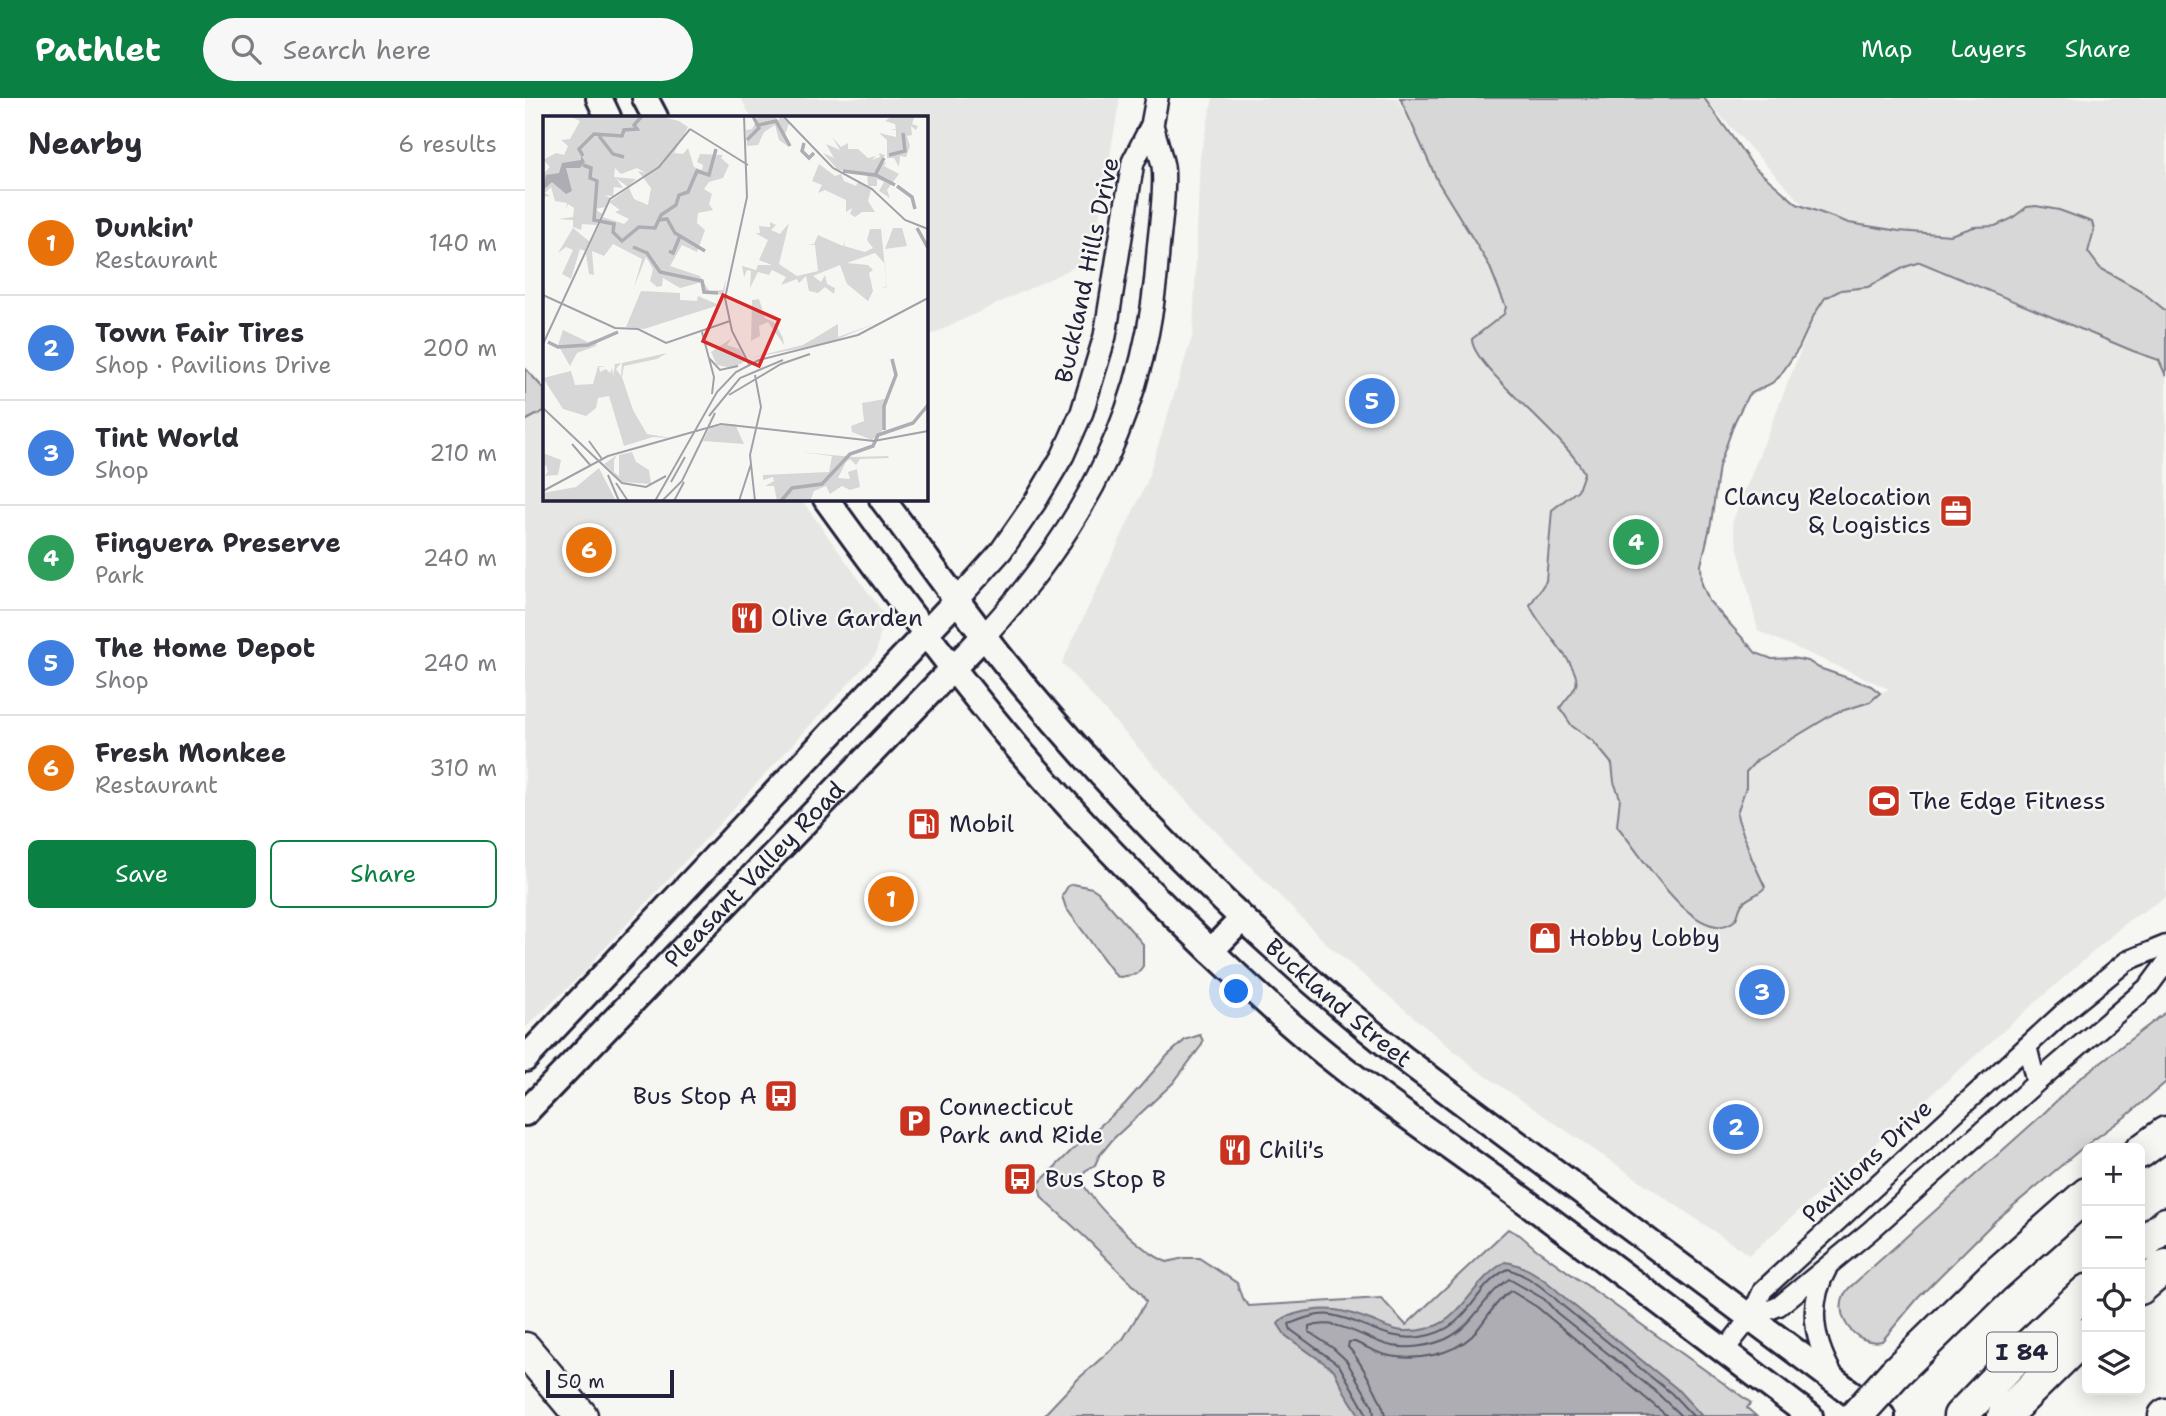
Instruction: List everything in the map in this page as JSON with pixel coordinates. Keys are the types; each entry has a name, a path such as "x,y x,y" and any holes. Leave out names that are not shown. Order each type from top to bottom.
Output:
{"highway":[{"path":"2145,1148 2166,1133"},
{"path":"1856,1416 1895,1373 2000,1269 2082,1198"},
{"path":"2145,1242 2166,1224"},
{"path":"2145,1284 2166,1266"},
{"name":"I 84","path":"1960,1416 2016,1358 2082,1297"},
{"path":"2004,1416 2082,1339"},
{"path":"525,1349 581,1416"}],"main road":[{"path":"599,98 608,116"},
{"path":"645,98 654,116"},
{"name":"Buckland Street","path":"827,500 995,720 1081,820 1211,951 1289,1023 1375,1094 1498,1181 1810,1416"},
{"name":"Buckland Street","path":"883,500 984,636 1096,769 1242,919 1318,988 1403,1058 1882,1416"},
{"name":"Pleasant Valley Road","path":"525,1059 957,600"},
{"name":"Pleasant Valley Road","path":"525,1113 984,636"},
{"path":"673,902 691,940"},
{"path":"1211,951 1242,919"}],"street":[{"name":"Buckland Hills Drive","path":"957,600 1001,551 1035,502 1063,455 1082,412 1105,336 1133,162 1152,125 1157,98"},
{"name":"Buckland Hills Drive","path":"984,636 1028,587 1067,532 1103,469 1130,405 1148,332 1158,257 1164,169 1152,125"},
{"name":"Pavilions Drive","path":"1724,1351 1750,1318 1763,1290 2027,1046 2127,961 2166,945"},
{"name":"Pavilions Drive","path":"1750,1318 1779,1306 1870,1231 2149,986 2166,963"},
{"path":"2027,1046 2036,1083"},
{"name":"Pavilions Drive","path":"1830,1263 1817,1291 1814,1321 1822,1353 1840,1386"}],"shaded area":[{"path":"741,98 1120,98 1092,259 927,337 927,116 750,116"},
{"path":"1213,98 1397,98 1438,182 1489,265 1503,301 1528,347 1613,481 1581,687 1570,713 1629,785 1657,871 1694,917 1706,924 1733,853 1738,755 1889,689 1758,631 1732,523 1830,277 1818,221 1704,98 2166,98 2166,897 2128,921 1749,1255 1477,1070 1331,948 1189,804 1062,663 1146,484 1193,334 1200,156"},
{"path":"1400,98 1704,98 1754,167 1797,204 1849,223 1950,235 1974,227 1995,226 2011,219 2027,207 2059,210 2092,222 2094,230 2088,252 2100,268 2140,290 2166,311 2166,376 2159,360 1920,262 1868,287 1841,290 1825,298 1799,348 1779,377 1748,395 1735,421 1719,466 1711,523 1701,565 1702,584 1709,601 1756,653 1772,659 1792,658 1808,661 1819,668 1871,686 1880,693 1870,702 1835,713 1757,760 1746,772 1746,787 1737,813 1752,859 1765,887 1743,903 1734,921 1719,926 1703,922 1686,910 1653,874 1617,826 1620,798 1614,782 1612,764 1593,741 1572,726 1560,708 1575,688 1576,677 1566,657 1530,605 1546,581 1552,510 1578,490 1584,473 1560,442 1503,385 1476,351 1472,339 1504,314 1506,307 1489,265 1438,182"},
{"path":"525,368 543,388 543,412 525,421"},
{"path":"543,412 543,500 802,500 884,614 876,654 589,965 599,958 525,1028 525,421"},
{"path":"1073,884 1098,892 1143,944 1143,966 1137,974 1116,976 1066,908 1062,896 1068,886"},
{"path":"2166,1012 2166,1082 2089,1143 2082,1143 2082,1148 1995,1221 1918,1298 1882,1341 1863,1339 1854,1334 1843,1318 1841,1308 1848,1289 2080,1078"},
{"path":"1200,1035 1203,1041 1201,1046 1173,1083 1113,1139 1095,1165 1085,1171 1081,1179 1106,1213 1157,1257 1167,1262 1199,1258 1237,1283 1242,1298 1249,1306 1381,1298 1406,1325 1508,1229 1520,1235 1751,1403 1747,1408 1756,1416 1043,1416 1078,1379 1123,1339 1146,1302 1142,1294 1086,1238 1042,1198 1038,1184 1124,1105 1167,1056 1185,1040"}],"water":[{"path":"1505,1262 1523,1267 1547,1282 1676,1388 1702,1416 1360,1416 1334,1370 1286,1336 1278,1324 1295,1314 1326,1309 1353,1314 1403,1331 1423,1330 1439,1325 1451,1317 1491,1272"}],"place":[{"name":"The Home Depot","path":"1372,401"},
{"name":"Clancy Relocation & Logistics","path":"1956,511"},
{"name":"Finguera Preserve","path":"1636,542"},
{"name":"Fresh Monkee","path":"589,550"},
{"name":"Olive Garden","path":"747,618"},
{"name":"The Edge Fitness","path":"1884,801"},
{"name":"Mobil","path":"924,824"},
{"name":"Dunkin'","path":"891,899"},
{"name":"Hobby Lobby","path":"1545,938"},
{"name":"Tint World","path":"1762,992"},
{"name":"Bus Stop A","path":"781,1096"},
{"name":"Connecticut Park and Ride","path":"915,1121"},
{"name":"Town Fair Tires","path":"1736,1127"},
{"name":"Chili's","path":"1235,1150"},
{"name":"Bus Stop B","path":"1020,1179"}]}
